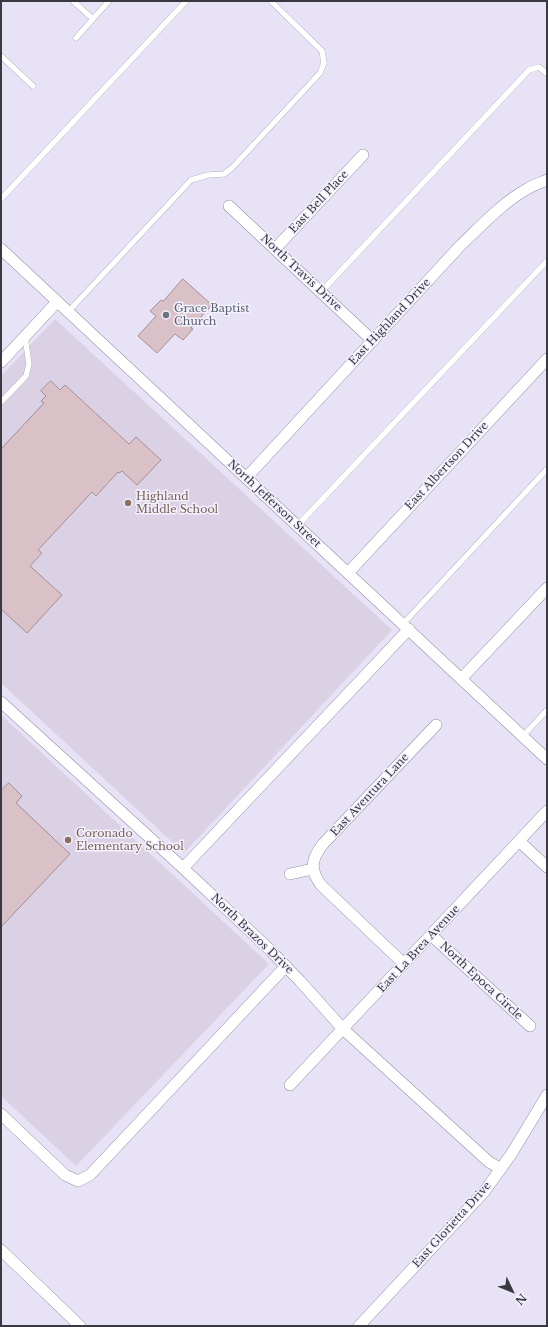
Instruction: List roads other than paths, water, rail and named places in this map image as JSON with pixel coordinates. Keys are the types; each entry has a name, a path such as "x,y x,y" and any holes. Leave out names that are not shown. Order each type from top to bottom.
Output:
{"street":[{"name":"East Bell Place","path":"275,249 363,155"},
{"name":"East Highland Drive","path":"246,478 460,246 490,217 527,189 547,180"},
{"name":"North Travis Drive","path":"229,206 373,341"},
{"name":"North Jefferson Street","path":"1,249 547,759"},
{"path":"1,362 57,302"},
{"name":"East Albertson Drive","path":"348,573 547,359"},
{"path":"461,679 547,588"},
{"path":"183,868 406,626"},
{"name":"North Brazos Drive","path":"1,702 183,868 286,966 343,1029 489,1162 501,1169"},
{"name":"East Aventura Lane","path":"313,869 313,860 323,844 436,725"},
{"name":"East La Brea Avenue","path":"290,1085 547,811"},
{"path":"519,841 547,867"},
{"path":"290,874 313,869 316,878 321,885 404,964"},
{"name":"North Epoca Circle","path":"432,935 530,1026"},
{"path":"1,1114 65,1175 78,1181 90,1175 286,966"},
{"name":"East Glorietta Drive","path":"359,1326 484,1192 512,1153 547,1095"},
{"path":"1,1250 80,1326"}],"lane":[{"path":"73,1 93,19"},
{"path":"76,38 109,1"},
{"path":"1,199 186,1"},
{"path":"68,312 191,180 208,175 224,174 232,168 320,73 324,64 322,51 271,1"},
{"path":"1,56 33,86"},
{"path":"321,292 529,70 539,66 547,74"},
{"path":"297,526 547,261"},
{"path":"1,402 26,376 29,364 25,336"},
{"path":"406,626 547,469"},
{"path":"523,736 547,710"}],"place":[{"name":"Grace Baptist Church","path":"166,315"},
{"name":"Highland Middle School","path":"128,503"},
{"name":"Coronado Elementary School","path":"68,840"}]}
